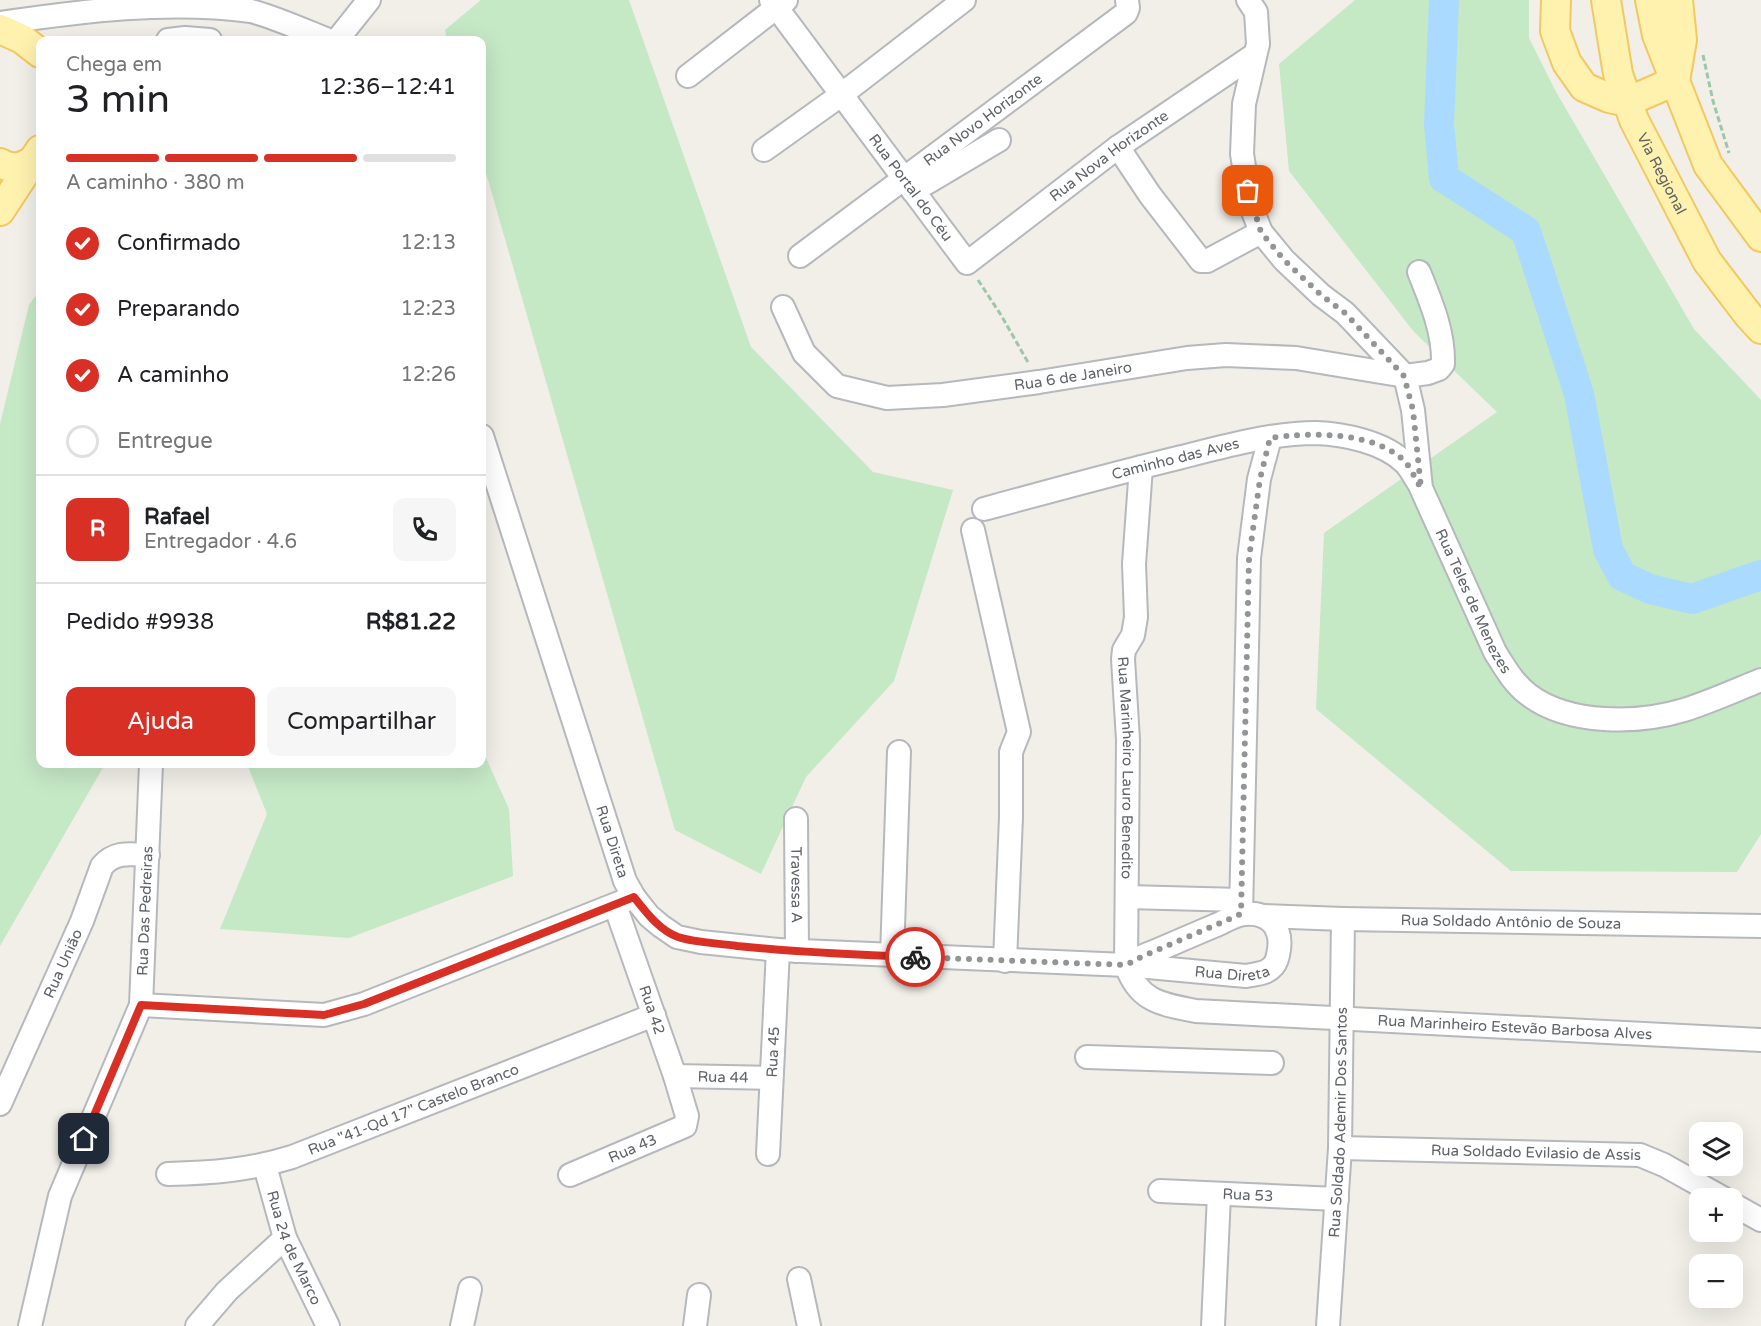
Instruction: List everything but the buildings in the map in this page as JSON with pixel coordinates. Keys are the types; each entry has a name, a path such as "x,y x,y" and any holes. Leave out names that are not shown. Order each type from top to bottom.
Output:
{"main road":[{"path":"1556,0 1555,31 1567,63 1584,87 1609,98 1627,102 1675,81"},
{"name":"Via Regional","path":"1606,0 1618,74 1634,120 1707,261 1749,316 1761,328"},
{"path":"1650,0 1657,35 1684,109 1708,165 1761,237"},
{"path":"1675,81 1682,40 1678,0"},
{"path":"0,29 22,39 36,50"},
{"path":"0,163 14,168 26,165 36,156"},
{"path":"0,211 36,157"}],"street":[{"path":"340,36 369,0"},
{"path":"764,150 841,95 964,0"},
{"name":"Rua Novo Horizonte","path":"800,256 908,184 1126,13 1127,0"},
{"name":"Rua Teles de Menezes","path":"1248,0 1256,12 1258,44 1244,104 1242,154 1250,204 1261,232 1284,260 1321,295 1345,313 1404,376 1413,410 1421,488 1495,652 1509,675 1528,694 1550,708 1577,716 1612,719 1651,718 1685,710 1761,680"},
{"path":"0,23 108,5 180,1 252,6 304,36"},
{"path":"688,76 778,2"},
{"name":"Rua Portal do Céu","path":"778,2 841,95 967,264"},
{"name":"Rua Nova Horizonte","path":"967,264 1118,147 1254,55"},
{"path":"908,184 999,140"},
{"path":"1118,147 1150,195 1201,261 1207,261 1261,232"},
{"name":"Rua 6 de Janeiro","path":"783,307 804,353 837,386 887,398 943,395 1186,358 1227,355 1296,358 1404,376 1428,374 1439,369 1443,364 1444,351 1439,327 1419,272"},
{"name":"Caminho das Aves","path":"984,509 1224,446 1296,434 1318,433 1379,446 1396,455 1407,465 1421,488"},
{"path":"1248,910 1249,558 1260,479 1270,438"},
{"name":"Rua Direta","path":"486,448 625,880 625,901 677,936 701,942 892,956 1126,965 1246,975 1260,974 1272,968 1277,961 1280,948 1278,929 1272,922 1248,910 1126,965"},
{"name":"Rua Marinheiro Lauro Benedito","path":"1126,965 1128,740 1123,659 1124,650 1133,635 1136,617 1134,564 1141,467"},
{"path":"973,530 1019,732 1011,752 1011,817 1005,961"},
{"path":"892,956 899,752"},
{"name":"Rua Das Pedreiras","path":"30,1326 60,1196 141,1005 151,768"},
{"name":"Travessa A","path":"788,950 796,819"},
{"name":"Rua União","path":"0,1104 82,921 102,866 108,859 118,855 148,855"},
{"name":"Rua Soldado Antônio de Souza","path":"1127,897 1343,919 1761,927"},
{"path":"141,1005 324,1015 364,1004 625,901"},
{"name":"Rua 42","path":"625,901 654,1015 687,1116"},
{"name":"Rua Soldado Ademir Dos Santos","path":"1328,1326 1340,1148 1343,919"},
{"name":"Rua 45","path":"768,1154 771,1078 788,950"},
{"name":"Rua Marinheiro Estevão Barbosa Alves","path":"1126,965 1133,983 1147,997 1174,1007 1196,1011 1761,1040"},
{"name":"Rua \"41-Qd 17\" Castelo Branco","path":"168,1174 215,1173 265,1166 654,1015"},
{"path":"1087,1057 1272,1063"},
{"name":"Rua 44","path":"675,1076 771,1078"},
{"name":"Rua 43","path":"570,1175 686,1126 687,1116"},
{"name":"Rua Soldado Evilasio de Assis","path":"1340,1148 1640,1155 1664,1165 1705,1188"},
{"name":"Rua 24 de Marco","path":"265,1166 285,1238 328,1326"},
{"name":"Rua 53","path":"1160,1191 1337,1198"},
{"path":"1213,1326 1219,1195"},
{"path":"1743,1210 1761,1220"},
{"path":"197,1326 227,1291 285,1238"},
{"path":"799,1279 809,1326"},
{"path":"462,1326 470,1289"},
{"path":"695,1326 699,1296"}],"path":[{"path":"1701,46 1713,101 1732,160"},
{"path":"967,264 1001,315 1039,382"}],"green space":[{"path":"481,0 629,0 751,347 873,472 953,490 894,681 806,777 761,874 675,830 486,173 486,36 446,36 445,30"},
{"path":"1355,0 1529,0 1529,38 1555,90 1694,329 1761,400 1761,834 1737,872 1511,871 1316,709 1324,533 1497,412 1414,332 1289,171 1279,64"},
{"path":"36,295 36,768 103,768 0,946 0,424 29,305"},
{"path":"486,758 509,809 513,876 349,938 220,929 267,814 249,768 486,768"}],"waterway":[{"path":"1444,0 1439,124 1444,178 1526,231 1579,394 1608,549 1622,576 1650,589 1692,599 1761,575"}],"way so far":[{"path":"915,957 1126,965 1241,914 1249,558 1260,479 1270,438 1318,433 1379,446 1396,455 1407,465 1421,488 1413,410 1404,376 1345,313 1321,295 1284,260 1261,232 1250,204 1248,191"}],"route":[{"path":"84,1139 141,1005 324,1015 364,1004 634,897 649,916 661,926 677,936 701,942 778,950 915,957"}]}
